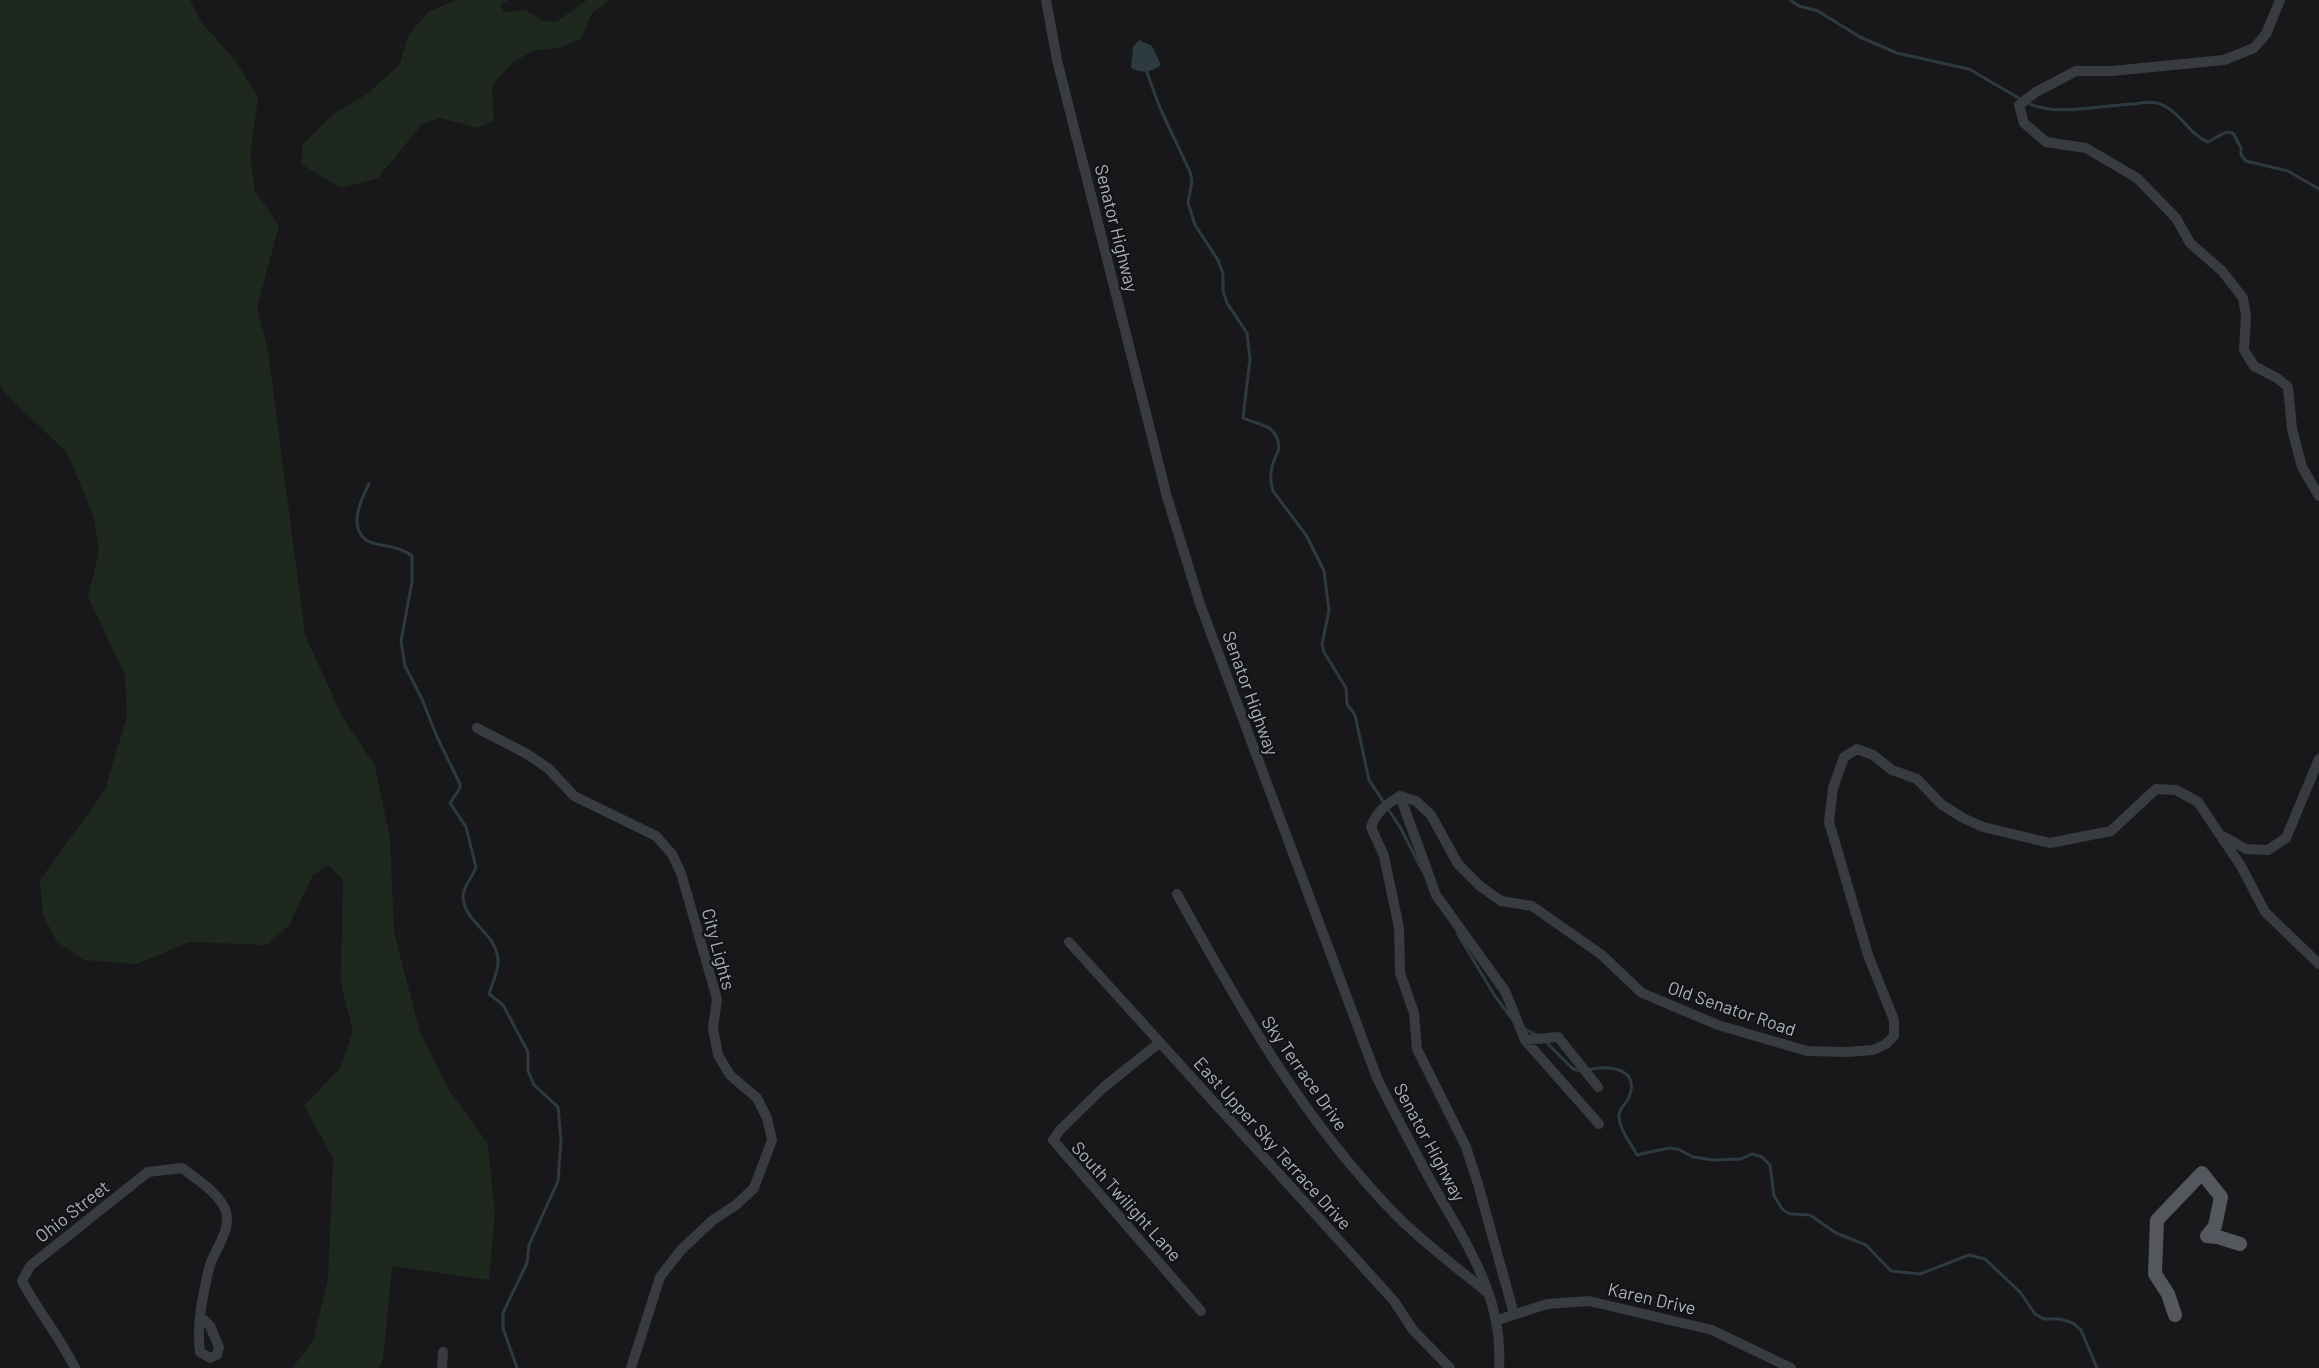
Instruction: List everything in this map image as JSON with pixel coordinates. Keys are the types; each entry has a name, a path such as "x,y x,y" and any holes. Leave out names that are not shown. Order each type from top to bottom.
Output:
{"main road":[{"path":"2175,1316 2168,1294 2155,1275 2157,1220 2202,1173 2221,1197 2215,1226 2207,1236 2240,1244"}],"street":[{"name":"Senator Highway","path":"1046,0 1057,60 1167,497 1200,604 1377,1078 1409,1141 1478,1264 1491,1296 1498,1320 1501,1368"},
{"path":"2280,0 2266,34 2254,48 2224,60 2112,71 2076,71 2036,92 2019,105 2024,123 2046,142 2086,148 2136,178 2176,218 2190,243 2222,271 2243,298 2246,316 2244,350 2254,366 2277,378 2288,387 2292,429 2301,467 2319,496"},
{"name":"City Lights","path":"477,728 527,754 549,770 573,796 656,836 672,854 681,873 717,999 713,1028 718,1055 730,1075 757,1098 767,1118 772,1140 754,1188 736,1205 713,1220 681,1250 660,1277 631,1368"},
{"name":"Old Senator Road","path":"1400,796 1416,801 1431,815 1458,864 1480,886 1501,901 1532,906 1602,955 1642,993 1718,1025 1808,1052 1873,1050 1886,1044 1894,1036 1894,1020 1868,955 1855,904 1829,822 1833,788 1844,757 1857,749 1873,755 1892,770 1917,779 1941,804 1963,818 1983,827 2050,843 2111,831 2156,789 2176,790 2198,802 2241,866 2265,912 2319,964"},
{"path":"2219,834 2246,849 2268,849 2286,838 2319,759"},
{"path":"1514,1314 1466,1148 1417,1049 1414,1013 1400,973 1399,928 1384,856 1371,827 1373,819 1385,805 1400,796 1436,895 1505,991 1525,1040 1599,1124"},
{"name":"Sky Terrace Drive","path":"1177,894 1243,1012 1316,1123 1396,1215 1491,1296"},
{"name":"East Upper Sky Terrace Drive","path":"1069,942 1394,1301 1413,1330 1450,1368"},
{"path":"1525,1040 1558,1037 1598,1087"},
{"name":"South Twilight Lane","path":"1159,1042 1104,1088 1060,1130 1053,1140 1201,1311"},
{"name":"Ohio Street","path":"75,1368 64,1344 34,1303 22,1281 30,1266 148,1172 182,1168 217,1195 226,1211 228,1224 211,1264 201,1317"},
{"name":"Karen Drive","path":"1498,1320 1547,1304 1589,1301 1712,1330 1791,1368"},
{"path":"442,1368 443,1352"}],"shaded area":[{"path":"0,0 190,0 201,22 235,60 258,97 250,155 255,191 279,226 257,307 268,351 305,635 343,718 375,766 390,838 394,932 420,1033 447,1087 488,1144 495,1215 489,1280 392,1266 383,1360 379,1368 292,1368 313,1341 328,1279 333,1158 304,1106 341,1067 353,1031 341,983 343,880 328,865 313,875 289,925 267,945 189,942 137,964 84,960 57,942 43,915 40,880 105,790 127,716 125,675 88,597 99,553 94,517 67,453 3,391 0,384"},
{"path":"456,0 508,0 501,5 504,12 526,10 541,20 556,22 587,0 610,0 592,13 581,38 560,48 532,51 511,64 492,86 494,120 478,128 440,118 422,124 378,178 341,188 301,164 303,144 332,115 367,94 400,64 408,36 428,12"},
{"path":"1139,40 1152,46 1161,65 1147,71 1131,68 1133,47"}],"waterway":[{"path":"1790,0 1799,6 1818,11 1860,37 1897,53 1969,69 2022,100"},
{"path":"1146,70 1160,108 1190,172 1192,181 1188,203 1195,225 1218,260 1223,274 1223,291 1227,303 1247,333 1250,359 1243,418 1272,430 1278,441 1279,449 1271,475 1273,491 1306,535 1324,571 1329,611 1322,644 1324,652 1346,688 1347,704 1355,715 1369,780 1400,827 1422,870"},
{"path":"2028,103 2039,107 2066,110 2146,102 2157,103 2171,110 2208,142 2226,132 2233,133 2241,148 2241,155 2246,161 2288,171 2319,189"},
{"path":"369,484 357,518 360,534 366,540 399,549 412,556 412,582 401,641 405,666 460,784 460,788 450,803 466,827 476,867 466,885 463,897 469,914 493,943 497,952 496,974 489,994 503,1005 528,1052 528,1071 534,1085 558,1107 561,1140 558,1181 529,1245 527,1263 503,1313 503,1328 517,1368"},
{"path":"1457,933 1495,996 1515,1023"},
{"path":"1523,1028 1538,1036"},
{"path":"1546,1042 1573,1069 1582,1071"},
{"path":"1588,1070 1613,1069 1621,1071 1630,1080 1632,1088 1619,1117 1624,1132 1637,1155 1669,1148 1678,1149 1693,1157 1713,1160 1741,1159 1752,1154 1762,1157 1770,1165 1774,1196 1783,1210 1790,1214 1810,1215 1836,1233 1866,1245 1891,1271 1920,1274 1969,1255 1985,1259 2020,1292 2035,1314 2044,1319 2060,1319 2073,1323 2081,1330 2097,1368"}]}
